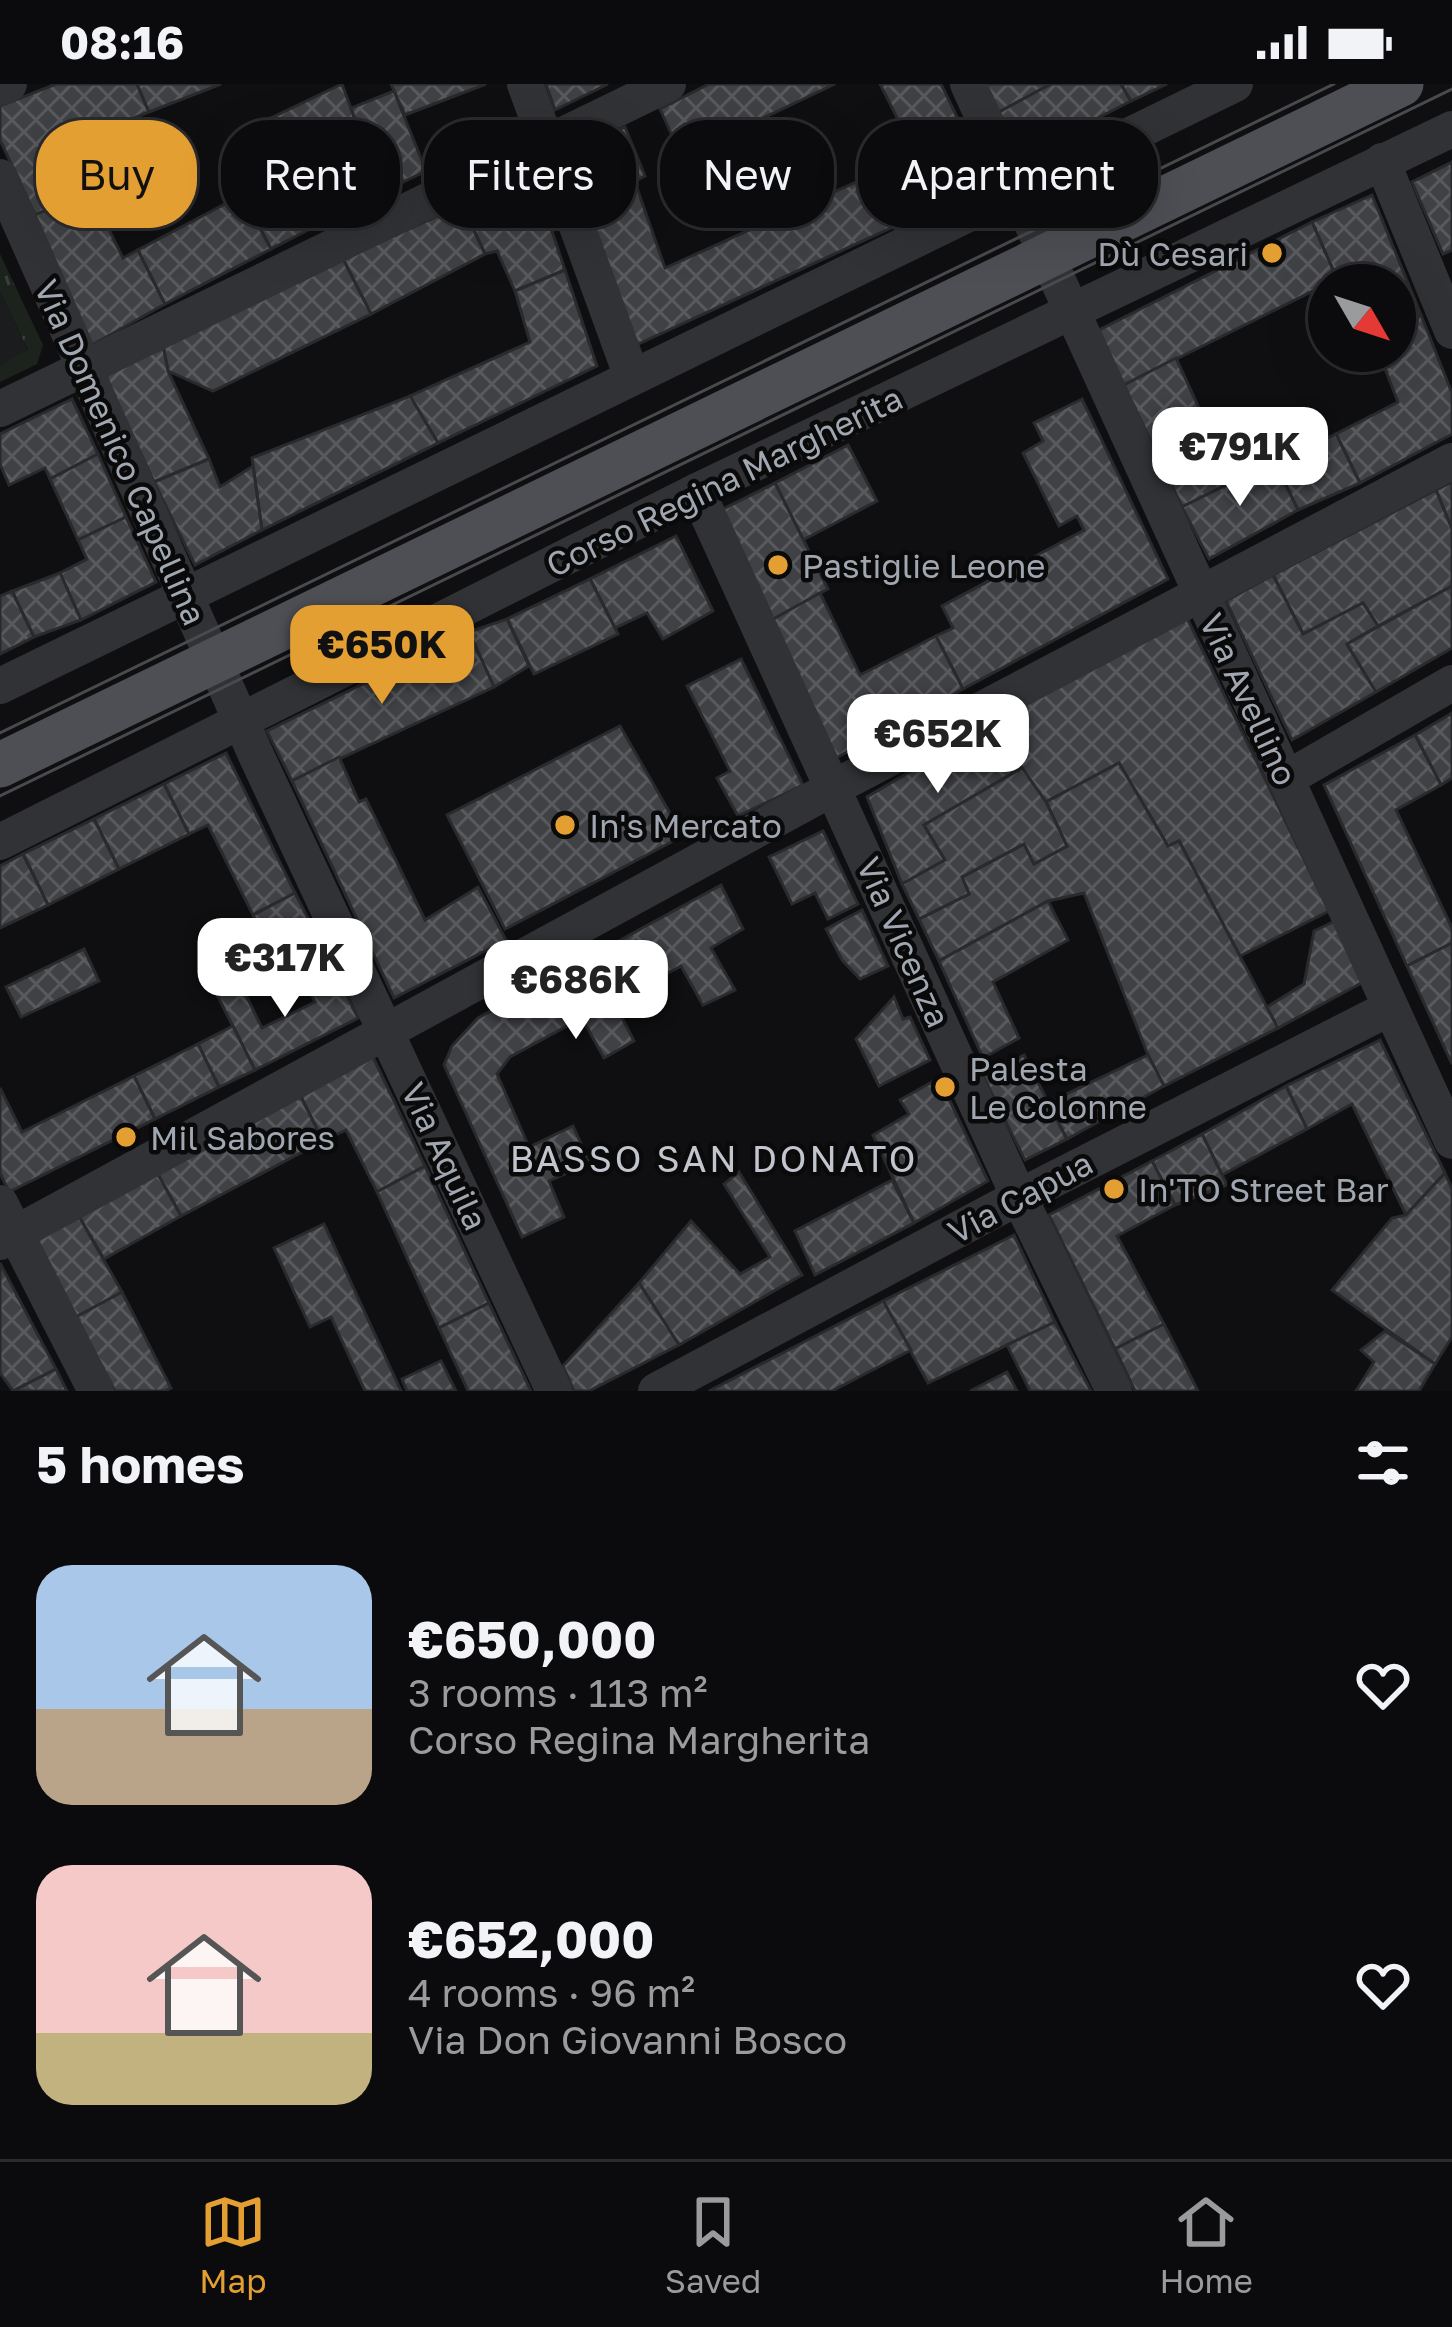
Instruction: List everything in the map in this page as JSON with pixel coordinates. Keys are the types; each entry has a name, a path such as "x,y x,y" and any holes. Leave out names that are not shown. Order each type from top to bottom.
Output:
{"main road":[{"name":"Corso Regina Margherita","path":"0,765 1401,84"}],"street":[{"path":"0,88 9,84"},
{"path":"525,84 537,120"},
{"path":"592,120 668,84"},
{"name":"Via Avellino","path":"968,84 985,120"},
{"path":"1158,121 1235,84"},
{"name":"Corso Regina Margherita","path":"0,842 697,491 1452,129"},
{"path":"1382,161 1452,331"},
{"name":"Via Domenico Capellina","path":"0,177 214,660"},
{"path":"0,410 424,202"},
{"path":"576,228 632,377"},
{"path":"0,686 937,228"},
{"name":"Via Avellino","path":"1035,228 1388,1010 1452,1141"},
{"path":"95,1391 5,1226 389,1034 835,787 1452,461"},
{"name":"Via Vicenza","path":"697,491 1019,1197 1114,1391"},
{"name":"Via Aquila","path":"214,660 554,1391"},
{"path":"1286,779 1452,683"},
{"name":"Via Capua","path":"656,1391 1019,1197 1388,1010"}],"shaded area":[{"path":"0,291 28,351 0,365"}],"green space":[{"path":"0,254 43,345 37,364 0,382 0,365 28,350 0,291"}],"building":[{"path":"56,84 137,84 149,112 129,120 36,120 35,215 0,140 0,106"},
{"path":"137,84 221,84 149,112"},
{"path":"342,84 355,120 272,120"},
{"path":"391,84 486,84 405,115"},
{"path":"546,84 608,84 555,110"},
{"path":"709,84 835,84 759,120 665,120 660,109"},
{"path":"880,84 941,84 959,120 898,120"},
{"path":"985,84 1051,84 999,112"},
{"path":"1051,84 1121,84 1131,101 1094,120 1003,120 999,112"},
{"path":"1121,84 1167,84 1131,101"},
{"path":"394,91 424,172 400,183 400,120 355,120 351,108"},
{"path":"636,154 645,176 636,181"},
{"path":"1452,162 1452,250 1443,254 1412,182"},
{"path":"858,181 858,228 891,228 636,345 594,228 636,228 636,185 665,268 754,228 834,228 834,192"},
{"path":"1372,195 1400,264 1330,264 1312,222"},
{"path":"221,206 221,228 260,228 271,249 165,304 138,250 180,228 197,228 197,219"},
{"path":"424,222 424,228 473,228 485,254 371,314 343,259"},
{"path":"1312,222 1330,264 1308,264 1308,293 1124,385 1099,330"},
{"path":"41,228 108,228 123,258 138,250 165,304 92,345"},
{"path":"260,228 312,228 271,249"},
{"path":"473,228 551,228 565,270 515,291 497,251 485,254"},
{"path":"343,259 371,314 213,391 168,371 163,345"},
{"path":"565,270 597,366 438,443 410,396 530,342 515,291"},
{"path":"1421,315 1452,393 1452,434 1360,483 1336,434 1398,402 1386,372 1416,372 1416,317"},
{"path":"163,345 168,371 209,459 154,482 104,374"},
{"path":"1176,358 1233,482 1182,507 1124,385"},
{"path":"410,396 438,443 262,530 252,458"},
{"path":"72,399 98,454 50,479 45,468 9,485 0,464 0,434"},
{"path":"1082,399 1168,579 963,689 936,636 953,628 942,606 1084,530 1077,516 1059,526 1023,453 1043,441 1034,423"},
{"path":"1336,434 1360,483 1298,510 1274,461"},
{"path":"848,445 877,501 803,540 775,483"},
{"path":"98,454 126,517 78,540 50,479"},
{"path":"209,459 220,487 253,466 262,530 195,565 154,482"},
{"path":"1274,461 1298,510 1209,559 1182,507"},
{"path":"1452,482 1452,529 1436,490"},
{"name":"Pastiglie Leone","path":"775,483 828,589 768,622 715,513"},
{"path":"1436,490 1452,529 1452,586 1378,626 1363,603 1303,634 1273,575"},
{"path":"126,517 156,582 81,620 60,573 87,559 78,540"},
{"path":"676,536 713,611 663,639 647,613 615,628 590,579"},
{"path":"60,573 81,620 34,637 12,591"},
{"path":"1273,575 1303,634 1363,603 1378,626 1347,644 1376,692 1292,740 1226,601"},
{"path":"590,579 618,634 534,674 507,619"},
{"path":"1452,586 1452,648 1376,692 1347,644"},
{"path":"12,591 34,637 0,654 0,596"},
{"path":"820,593 860,675 936,636 963,689 836,758 768,622"},
{"path":"1186,616 1329,911 1240,956 1179,841 1168,846 1119,763 1046,802 998,720"},
{"path":"507,619 529,666 494,687 469,632"},
{"path":"469,632 494,687 292,781 267,731"},
{"path":"741,659 803,785 738,816 717,778 730,771 687,686"},
{"path":"1452,713 1452,778 1441,785 1415,735"},
{"path":"998,720 1022,768 924,825 945,860 902,884 867,797"},
{"name":"In's Mercato","path":"620,726 683,836 505,929 447,815"},
{"path":"1415,735 1441,785 1396,810 1452,928 1452,943 1407,966 1324,785"},
{"path":"226,753 295,893 253,915 208,825 189,834 164,784"},
{"path":"339,757 359,802 366,799 425,920 478,887 506,940 394,998 292,781"},
{"path":"1119,763 1168,846 1179,841 1278,1028 1164,1086 1084,893 1048,901 939,961 919,919 969,894 962,877 1024,844 1034,864 1067,846 1046,802"},
{"path":"1022,768 1046,802 1067,846 1034,864 1024,844 962,877 969,894 919,919 902,884 945,860 924,825"},
{"path":"164,784 189,834 119,869 94,819"},
{"path":"94,819 119,869 48,905 23,854"},
{"path":"823,831 858,904 828,919 815,893 792,904 769,857"},
{"path":"23,854 48,905 0,928 0,866"},
{"path":"721,885 743,929 711,948 735,990 703,1005 681,966 614,1002 634,1041 604,1058 582,1018 510,1057 497,1074 529,1147 573,1126 590,1163 549,1181 564,1217 522,1237 444,1065 452,1046 478,1018"},
{"path":"295,893 317,936 273,957 253,915"},
{"path":"1048,901 1068,940 993,982 1019,1038 983,1058 939,961"},
{"path":"862,910 888,966 860,979 842,960 826,929"},
{"path":"1335,921 1363,982 1278,1028 1267,1007 1304,984 1314,931"},
{"path":"317,936 337,976 312,987 293,948"},
{"path":"1452,943 1452,1064 1407,966"},
{"path":"84,949 99,981 21,1017 6,987"},
{"path":"236,975 262,1028 315,1002 309,989 337,976 358,1018 255,1070 213,987"},
{"path":"894,997 903,1019 910,1017 930,1060 879,1086 856,1039"},
{"path":"233,1026 255,1070 219,1087 198,1044"},
{"path":"1380,1040 1445,1173 1406,1215 1352,1104 1307,1129 1286,1086"},
{"path":"198,1044 219,1087 155,1119 134,1076"},
{"path":"1024,1055 1067,1139 1025,1160 983,1076"},
{"path":"1148,1055 1164,1086 1067,1139 1048,1103"},
{"path":"373,1057 425,1166 377,1192 346,1130 323,1141 300,1095"},
{"path":"134,1076 155,1119 9,1192 0,1173 0,1088 22,1132"},
{"path":"939,1078 988,1181 914,1223 873,1135 909,1114 900,1100"},
{"path":"1286,1086 1307,1129 1222,1175 1202,1134"},
{"path":"300,1095 323,1141 181,1216 155,1169"},
{"path":"1202,1134 1227,1185 1175,1205 1152,1161"},
{"path":"1152,1161 1175,1205 1117,1236 1164,1324 1115,1349 1049,1215"},
{"path":"425,1166 489,1303 439,1328 377,1192"},
{"path":"155,1169 181,1216 104,1259 77,1213"},
{"path":"739,1172 802,1275 679,1345 639,1283 691,1221 740,1274 770,1257 724,1184"},
{"path":"1445,1173 1452,1189 1452,1337 1435,1364 1332,1290 1392,1218 1406,1215"},
{"path":"892,1180 914,1223 815,1275 795,1231"},
{"path":"77,1213 122,1292 76,1317 33,1236"},
{"path":"324,1224 401,1391 365,1391 331,1317 310,1327 274,1248"},
{"path":"1014,1235 1055,1322 928,1383 883,1301"},
{"path":"0,1263 56,1369 13,1391 0,1373"},
{"path":"639,1283 679,1345 589,1391 574,1391 563,1366"},
{"path":"122,1292 171,1388 165,1391 115,1391 76,1317"},
{"path":"883,1301 911,1350 832,1391 709,1391"},
{"path":"489,1303 531,1391 468,1391 439,1328"},
{"path":"1055,1322 1091,1391 1030,1391 1007,1345"},
{"path":"1164,1324 1198,1391 1135,1391 1115,1349"},
{"path":"1385,1331 1435,1364 1419,1391 1356,1391 1374,1362 1361,1350"},
{"path":"441,1361 456,1391 407,1391 402,1379"},
{"path":"56,1369 67,1391 13,1391"},
{"path":"1007,1372 1017,1391 970,1391"}],"tram line":[{"path":"0,733 1334,84"},
{"path":"0,796 1452,89"}],"place":[{"name":"Dù Cesari","path":"1272,253"},
{"name":"Pastiglie Leone","path":"778,565"},
{"name":"In's Mercato","path":"565,825"},
{"name":"Palesta Le Colonne","path":"945,1087"},
{"name":"Mil Sabores","path":"126,1137"},
{"name":"In'TO Street Bar","path":"1114,1189"}],"district":[{"name":"BASSO SAN DONATO","path":"714,1158"}]}
